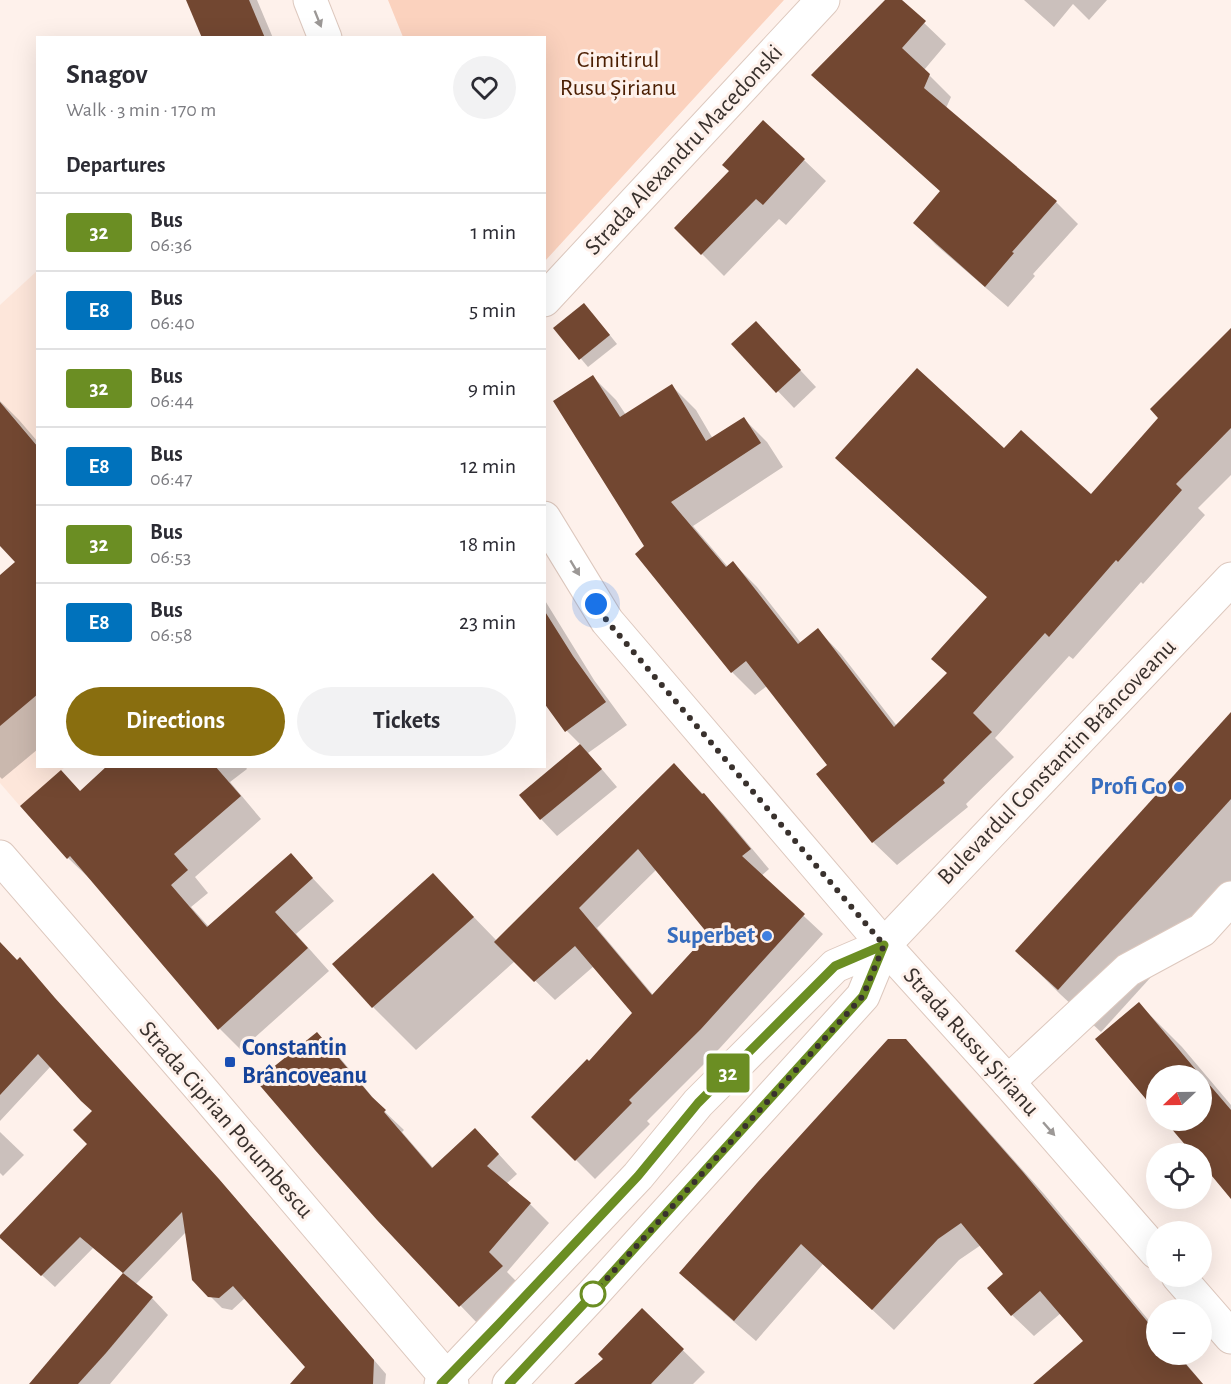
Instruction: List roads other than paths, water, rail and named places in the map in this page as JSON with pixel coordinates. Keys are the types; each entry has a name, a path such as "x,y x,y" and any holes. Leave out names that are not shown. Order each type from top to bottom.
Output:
{"street":[{"path":"310,0 324,36"},
{"name":"Strada Alexandru Macedonski","path":"546,298 824,0"},
{"name":"Strada Russu Șirianu","path":"546,521 607,621 884,945 1008,1082 1146,1241"},
{"name":"Bulevardul Constantin Brâncoveanu","path":"509,1384 863,996 884,945 1231,579"},
{"name":"Strada Ciprian Porumbescu","path":"0,857 208,1098 447,1382"},
{"path":"1008,1082 1128,970 1202,930 1231,898"},
{"name":"Bulevardul Constantin Brâncoveanu","path":"447,1382 638,1176 698,1103 835,966 884,945"},
{"path":"1188,1287 1231,1337"}],"place":[{"name":"Profi Go","path":"1179,787"},
{"name":"Superbet","path":"767,936"},
{"name":"Constantin Brâncoveanu","path":"230,1062"}],"park label":[{"name":"Cimitirul Rusu Șirianu","path":"618,74"}]}
